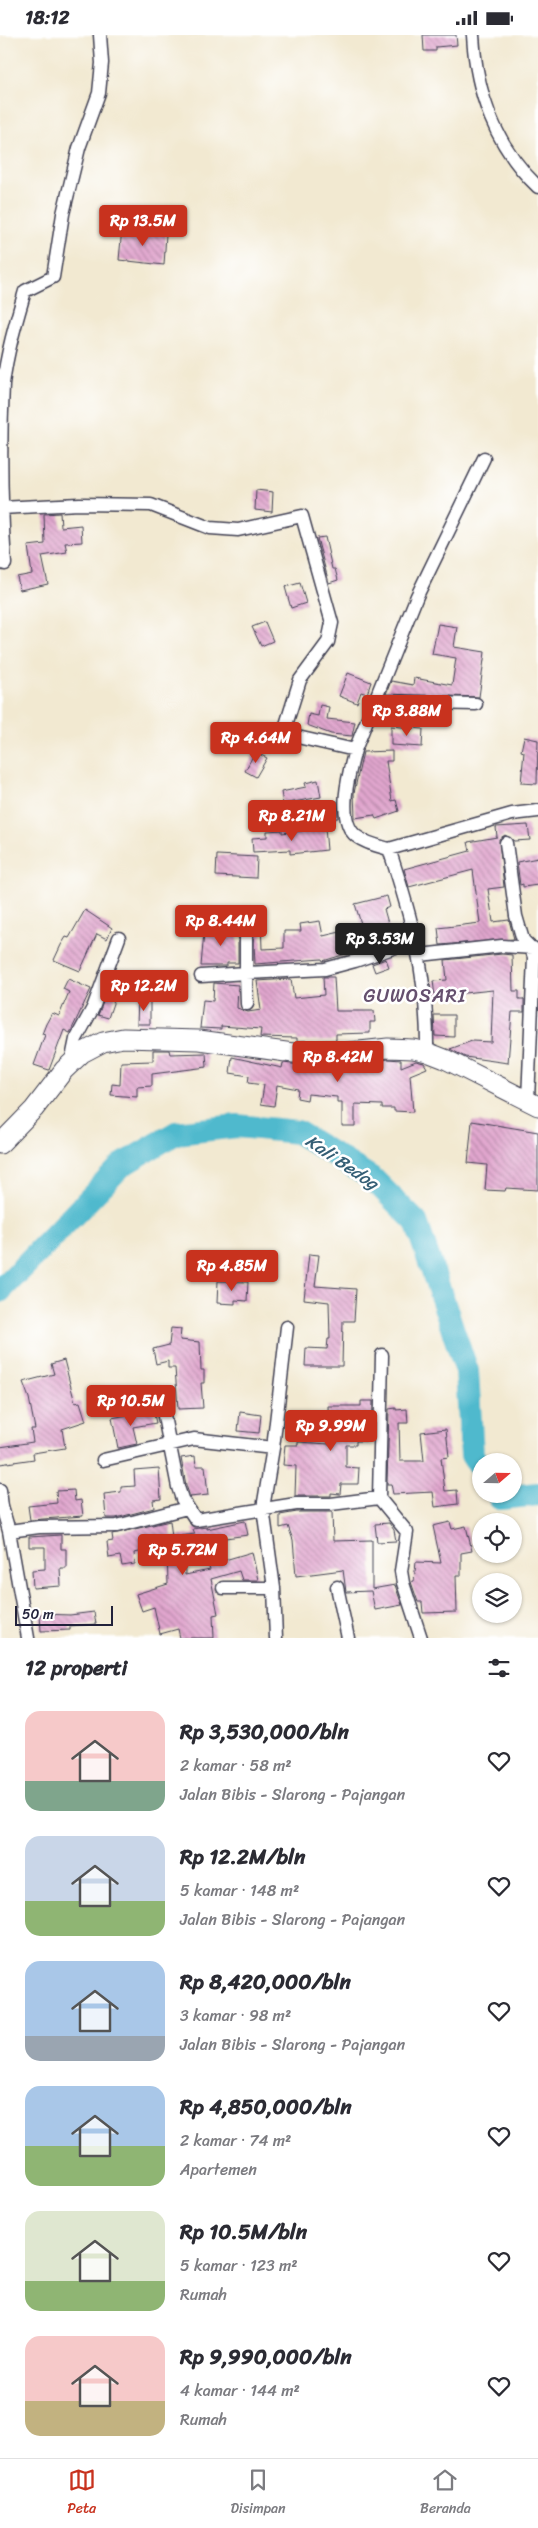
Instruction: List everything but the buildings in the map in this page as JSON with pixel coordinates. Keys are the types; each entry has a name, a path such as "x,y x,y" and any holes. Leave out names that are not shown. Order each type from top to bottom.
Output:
{"main road":[{"path":"0,1144 34,1109 71,1063 98,1043 134,1037 199,1040 293,1053 341,1053 388,1048 427,1051 533,1103"}],"street":[{"path":"5,564 1,508 3,384 12,335 25,291 53,277 63,214 79,148 99,93 102,63 100,35"},
{"path":"473,35 478,71 491,123 509,154 538,187"},
{"path":"484,458 417,596 354,751 345,803 348,826 355,835 364,841 389,849 512,814 538,811"},
{"path":"1,508 79,504 151,505 210,528 238,530 302,516 332,623 328,642 300,680 285,728 293,736 354,751"},
{"path":"373,702 476,704"},
{"path":"506,843 516,916 523,940 534,948"},
{"path":"389,849 420,955 426,994 427,1051"},
{"path":"246,924 247,1004"},
{"path":"71,1063 76,1039 93,1008 119,938"},
{"path":"201,976 325,969 416,940"},
{"path":"420,955 502,946 534,948"},
{"path":"533,1103 534,948"},
{"path":"276,1638 274,1588 262,1508 273,1448 287,1327"},
{"path":"382,1355 379,1498 407,1531 401,1571 402,1583 421,1638"},
{"path":"161,1401 178,1487 192,1517 202,1521 262,1508 379,1498"},
{"path":"103,1460 194,1439 273,1448"},
{"path":"0,1490 1,1507 9,1531 28,1638"},
{"path":"9,1531 38,1527 117,1526 187,1508"},
{"path":"336,1587 348,1638"},
{"path":"223,1588 274,1588"}],"waterway":[{"name":"Kali Bedog","path":"0,1291 122,1165 176,1133 237,1126 297,1132 373,1179 416,1222 467,1371 472,1455"},
{"name":"Kali Bedog","path":"522,1496 538,1494"}],"district":[{"name":"GUWOSARI","path":"415,995"}]}
